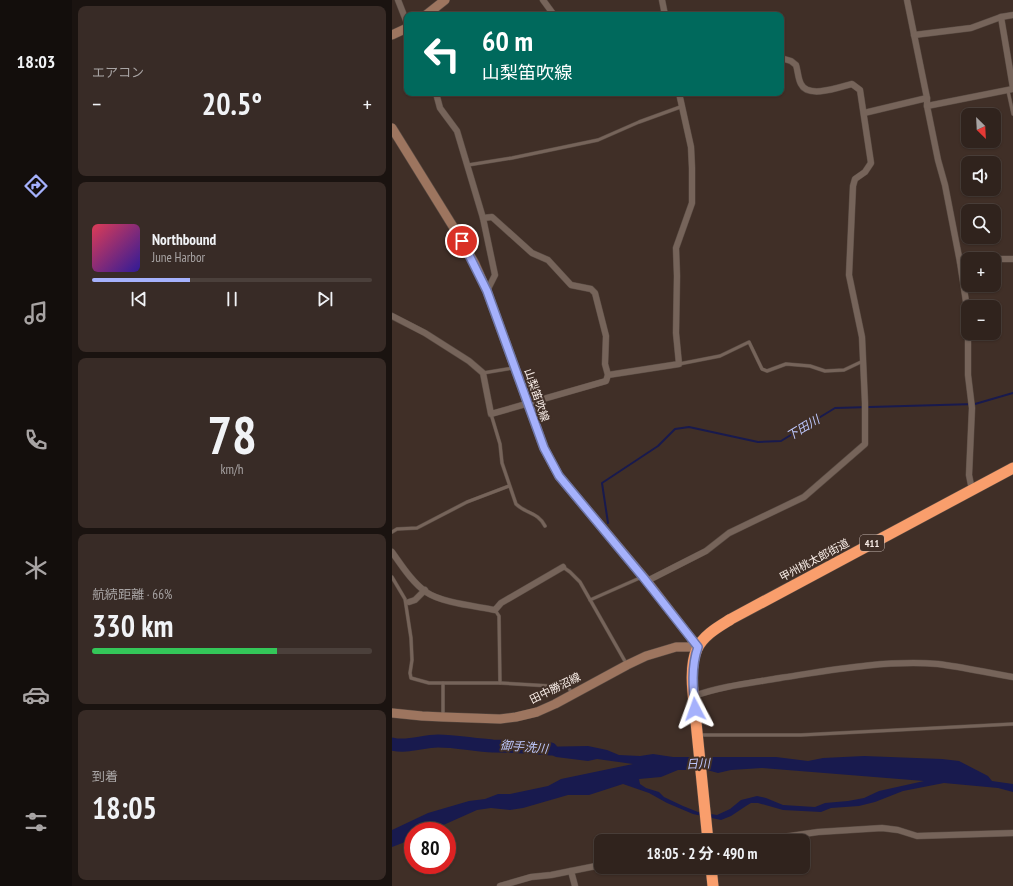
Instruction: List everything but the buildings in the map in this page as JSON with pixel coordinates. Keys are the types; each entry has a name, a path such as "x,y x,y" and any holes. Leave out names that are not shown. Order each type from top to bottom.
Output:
{"highway":[{"name":"甲州桃太郎街道","path":"698,647 706,637 731,619 1013,468"},
{"path":"698,647 694,657 694,696 707,834"},
{"path":"712,874 713,886"}],"main road":[{"path":"430,12 444,0"},
{"path":"392,35 404,29"},
{"name":"山梨笛吹線","path":"392,128 462,241 487,291 544,448 559,476 645,579 698,647"},
{"name":"田中勝沼線","path":"392,713 422,716 500,719 516,717 537,712 555,704 627,665 663,650 698,647"}],"street":[{"path":"398,0 404,15"},
{"path":"543,0 552,12"},
{"path":"662,0 664,12"},
{"path":"907,0 927,98 927,106 960,262 968,315 968,375 972,400 969,475 972,490"},
{"path":"914,35 971,28 1013,14"},
{"path":"927,106 1011,89 1001,17"},
{"path":"645,579 706,551 729,533 804,497 865,444 862,337 849,275 853,186 855,179 865,172 871,163 860,90 852,84 825,91 812,91 804,88 800,83 796,65 791,61 784,59"},
{"path":"437,96 440,108 457,131 483,218 495,275 487,291"},
{"path":"608,375 679,364 676,333 676,248 692,203 691,147 680,96"},
{"path":"864,113 927,98"},
{"path":"392,316 425,333 470,361 483,373 491,414 606,381 608,375 605,364 606,336 595,293 591,289 571,285 548,260 532,253 492,217 483,218"},
{"path":"1001,259 1013,259"},
{"path":"392,552 417,584 425,590 442,599 495,610 501,603 563,567"},
{"path":"407,602 415,600 425,590"},
{"path":"694,696 705,692 743,684 842,668 891,664 938,664 1013,677"},
{"path":"804,834 882,828 898,830 917,836 1013,833"},
{"path":"500,886 531,877 551,875 594,866"},
{"path":"571,871 575,886"}],"lane":[{"path":"1011,89 1013,114"},
{"path":"467,165 512,158 598,140 639,122 683,106"},
{"path":"679,364 720,356 749,342 762,369 767,371 786,364 810,366 825,371 844,370 863,360"},
{"path":"483,373 515,368"},
{"path":"491,414 500,444 502,463 516,504 521,510 538,516 545,526"},
{"path":"392,532 397,529 417,528 468,502 509,486"},
{"path":"563,567 580,582 627,665"},
{"path":"392,577 407,602 411,638 411,678 429,683 500,683 568,687 572,695"},
{"path":"590,600 645,579"},
{"path":"495,610 499,616 500,683"},
{"path":"443,683 443,717"},
{"path":"697,734 801,735 1013,724"}],"water":[{"name":"日川","path":"588,746 607,750 619,755 640,756 653,754 673,757 776,757 808,761 823,758 864,756 942,759 959,761 988,776 992,781 1013,784 1013,792 998,788 944,783 903,791 875,802 859,806 831,808 821,812 783,810 758,803 751,803 731,816 721,820 693,814 667,803 649,793 623,784 589,795 568,795 523,808 510,810 491,808 477,810 450,822 409,822 428,813 469,801 485,799 498,794 510,794 548,786 561,779 633,764 597,759 588,761 556,757 533,747","holes":["762,768 924,781 879,791 864,798 825,803 815,807 783,805 757,796 741,800 730,809 717,815 698,812 683,806 664,797 659,792 646,788 640,784 639,779 661,777 678,770 707,770 718,773 731,770"]},
{"path":"404,824 404,842 392,847 392,830"}],"waterway":[{"name":"下田川","path":"608,523 602,483 658,446 675,429 689,427 758,442 781,441 835,408 975,404 1013,393"},
{"name":"御手洗川","path":"392,744 409,745 432,741 445,741 551,749"}],"route":[{"path":"462,241 475,264 487,291 544,448 559,476 643,577 698,647 694,657 693,671 695,709"}]}
